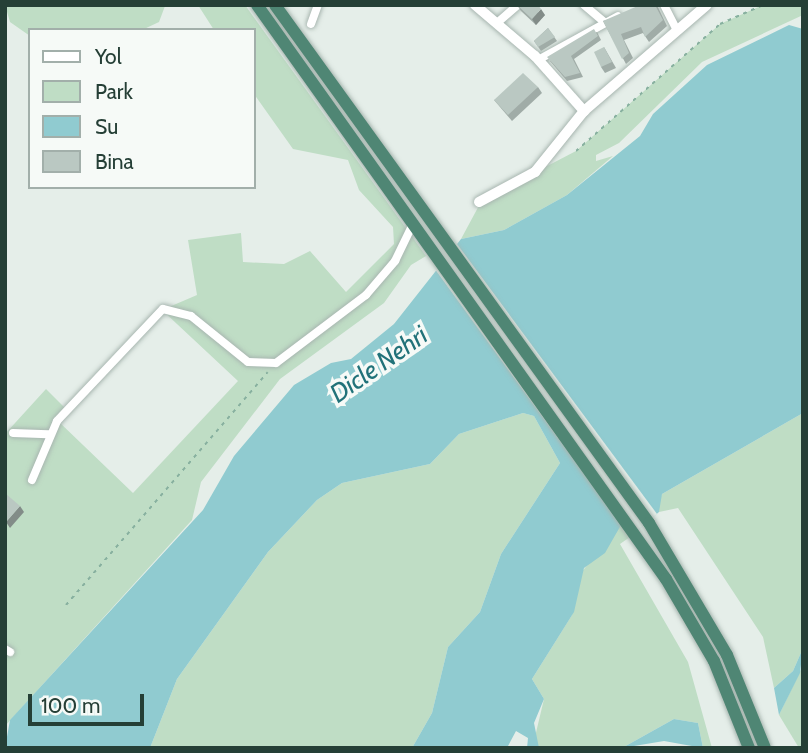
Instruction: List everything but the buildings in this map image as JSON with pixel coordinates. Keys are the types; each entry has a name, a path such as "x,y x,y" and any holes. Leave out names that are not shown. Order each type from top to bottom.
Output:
{"highway":[{"path":"257,5 421,227 649,523 727,655 765,748"},
{"path":"275,5 421,227 636,535 709,652 749,748"}],"street":[{"path":"311,24 318,5"},
{"path":"475,5 538,60 584,111"},
{"path":"497,23 518,5"},
{"path":"584,5 603,21"},
{"path":"664,5 676,29"},
{"path":"479,202 534,172 584,111 707,5"},
{"path":"538,60 603,21 628,13"},
{"path":"32,481 48,434 163,309 191,316 248,362 275,363 366,295 421,227"},
{"path":"13,433 48,434"}],"path":[{"path":"576,151 720,24 763,5"},
{"path":"66,605 275,363"}],"green space":[{"path":"5,5 165,5 159,22 146,28 28,28 28,35 10,22"},
{"path":"198,5 245,5 426,256 411,265 384,303 280,379 201,482 192,520 5,726 5,434 46,389 67,410 58,421 133,493 238,381 162,310 197,295 188,240 241,233 243,262 284,264 310,251 346,292 394,244 393,227 359,190 348,160 293,149 256,97 256,28 213,28"},
{"path":"763,5 803,5 803,15 702,62 619,143 596,155 596,161 613,156 567,195 504,230 461,239 482,200 576,151 720,24"},
{"path":"523,413 534,416 560,463 501,554 480,612 448,647 432,713 412,748 150,748 177,679 268,552 317,500 342,483 430,464 459,434"},
{"path":"803,413 803,648 793,671 774,688 763,637 678,508 659,512 658,503 662,494"},
{"path":"621,525 630,537 620,544 688,662 712,748 703,748 698,723 674,719 622,748 539,748 534,741 544,699 532,679 572,615 579,575"},
{"path":"803,665 803,748 799,748 779,715"}],"water":[{"name":"Dicle Nehri","path":"789,25 803,29 803,413 662,494 659,512 630,537 621,525 605,553 584,568 574,612 532,679 544,699 534,723 539,748 527,748 528,738 516,731 507,748 412,748 432,713 448,647 480,612 501,554 560,463 534,416 523,413 459,434 430,464 342,483 317,500 268,552 177,679 150,748 5,748 10,720 203,510 234,456 294,385 331,363 351,359 394,324 461,239 504,230 567,195 640,136 653,114 707,65"},
{"path":"803,648 800,673 779,715 774,688 793,671"},
{"path":"674,719 698,723 703,748 664,741 622,748"}],"pier":[{"path":"454,240 657,514 630,537 432,265"}]}
